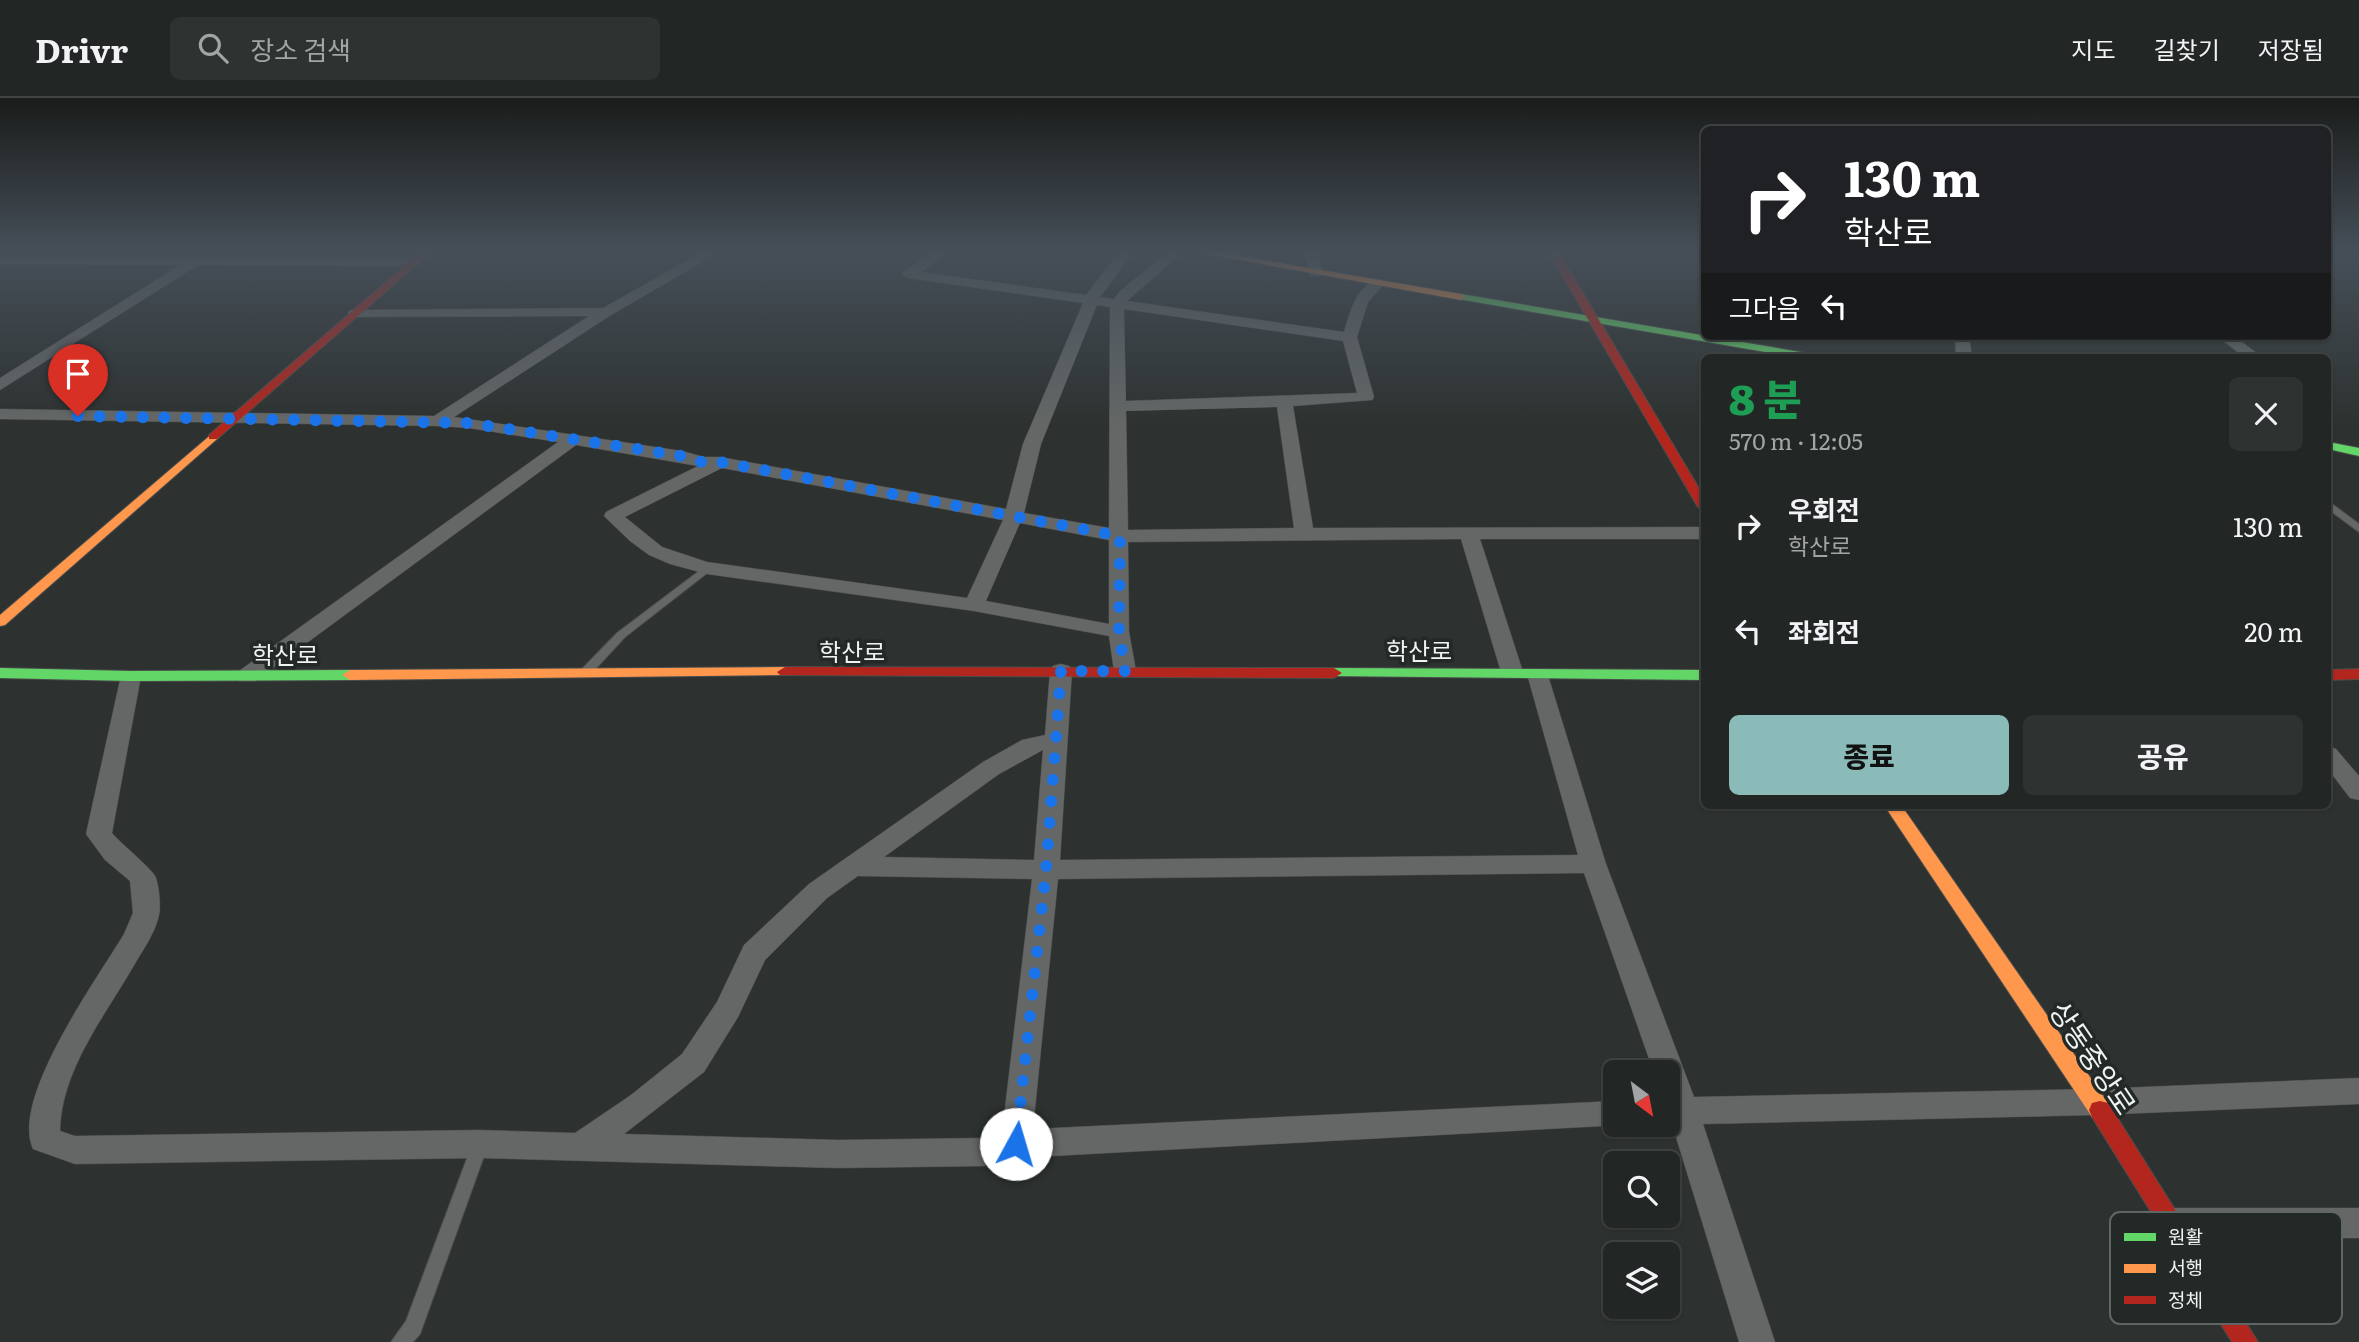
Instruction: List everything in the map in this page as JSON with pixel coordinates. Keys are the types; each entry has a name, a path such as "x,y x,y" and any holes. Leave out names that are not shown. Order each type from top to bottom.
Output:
{"street":[{"path":"0,385 119,309"},
{"path":"0,622 360,309"},
{"path":"437,421 611,309"},
{"path":"974,605 1014,516 1032,444 1088,309"},
{"path":"1117,309 1119,632 1125,671"},
{"path":"1147,309 1350,337"},
{"path":"1119,406 1366,397 1350,337 1359,309"},
{"path":"1529,309 1701,338"},
{"path":"1587,309 1701,502"},
{"path":"355,313 606,312"},
{"path":"1611,350 1617,343 1629,338 1683,335"},
{"path":"1712,340 1794,354"},
{"path":"2230,340 2250,354"},
{"path":"1283,401 1304,534"},
{"path":"0,414 469,423 682,456 702,462 720,462 1120,536 1701,533"},
{"path":"247,676 573,439"},
{"path":"2331,447 2359,452"},
{"path":"720,462 613,516 645,547 669,559 707,568 974,605 1119,632"},
{"path":"1469,534 1512,673"},
{"path":"1016,1144 1046,870 1061,671"},
{"name":"학산로","path":"0,673 247,676 1125,671 1701,675"},
{"path":"1538,674 1593,863 1658,1060"},
{"path":"2331,675 2359,674"},
{"path":"130,676 99,834 114,854 143,877 146,913 136,936 58,1071 45,1110 44,1139 75,1150 481,1144 838,1154 984,1152 1016,1144 1603,1115"},
{"path":"579,1147 642,1104 693,1063 728,1009 754,953 818,891 991,768 1030,745 1056,740"},
{"path":"2331,758 2359,792"},
{"name":"상동중앙로","path":"1895,809 2095,1102 2165,1212"},
{"path":"850,866 1046,870 1593,863"},
{"path":"1680,1111 2095,1102 2359,1091"},
{"path":"1680,1125 1757,1342"},
{"name":"상동중앙로","path":"2235,1324 2246,1342"}],"lane":[{"path":"2331,506 2359,529"},
{"path":"584,674 621,635 707,568"},
{"path":"401,1342 413,1327 481,1144"}],"traffic: fast":[{"path":"1532,309 1701,338"},
{"path":"1713,340 1794,354"},
{"path":"2331,447 2359,452"},
{"path":"0,673 130,676 350,675"},
{"path":"1334,673 1701,675"}],"traffic: slow":[{"path":"0,622 213,437"},
{"path":"350,675 785,672"},
{"path":"1895,809 2100,1110"}],"traffic: jam":[{"path":"213,437 360,309"},
{"path":"1587,309 1701,502"},
{"path":"785,672 1334,673"},
{"path":"2331,675 2359,674"},
{"path":"2100,1110 2164,1212"},
{"path":"2235,1324 2246,1342"}],"route":[{"path":"78,416 469,423 682,456 702,462 720,462 1120,536 1119,632 1125,671 1061,671 1046,870 1016,1144"}]}
